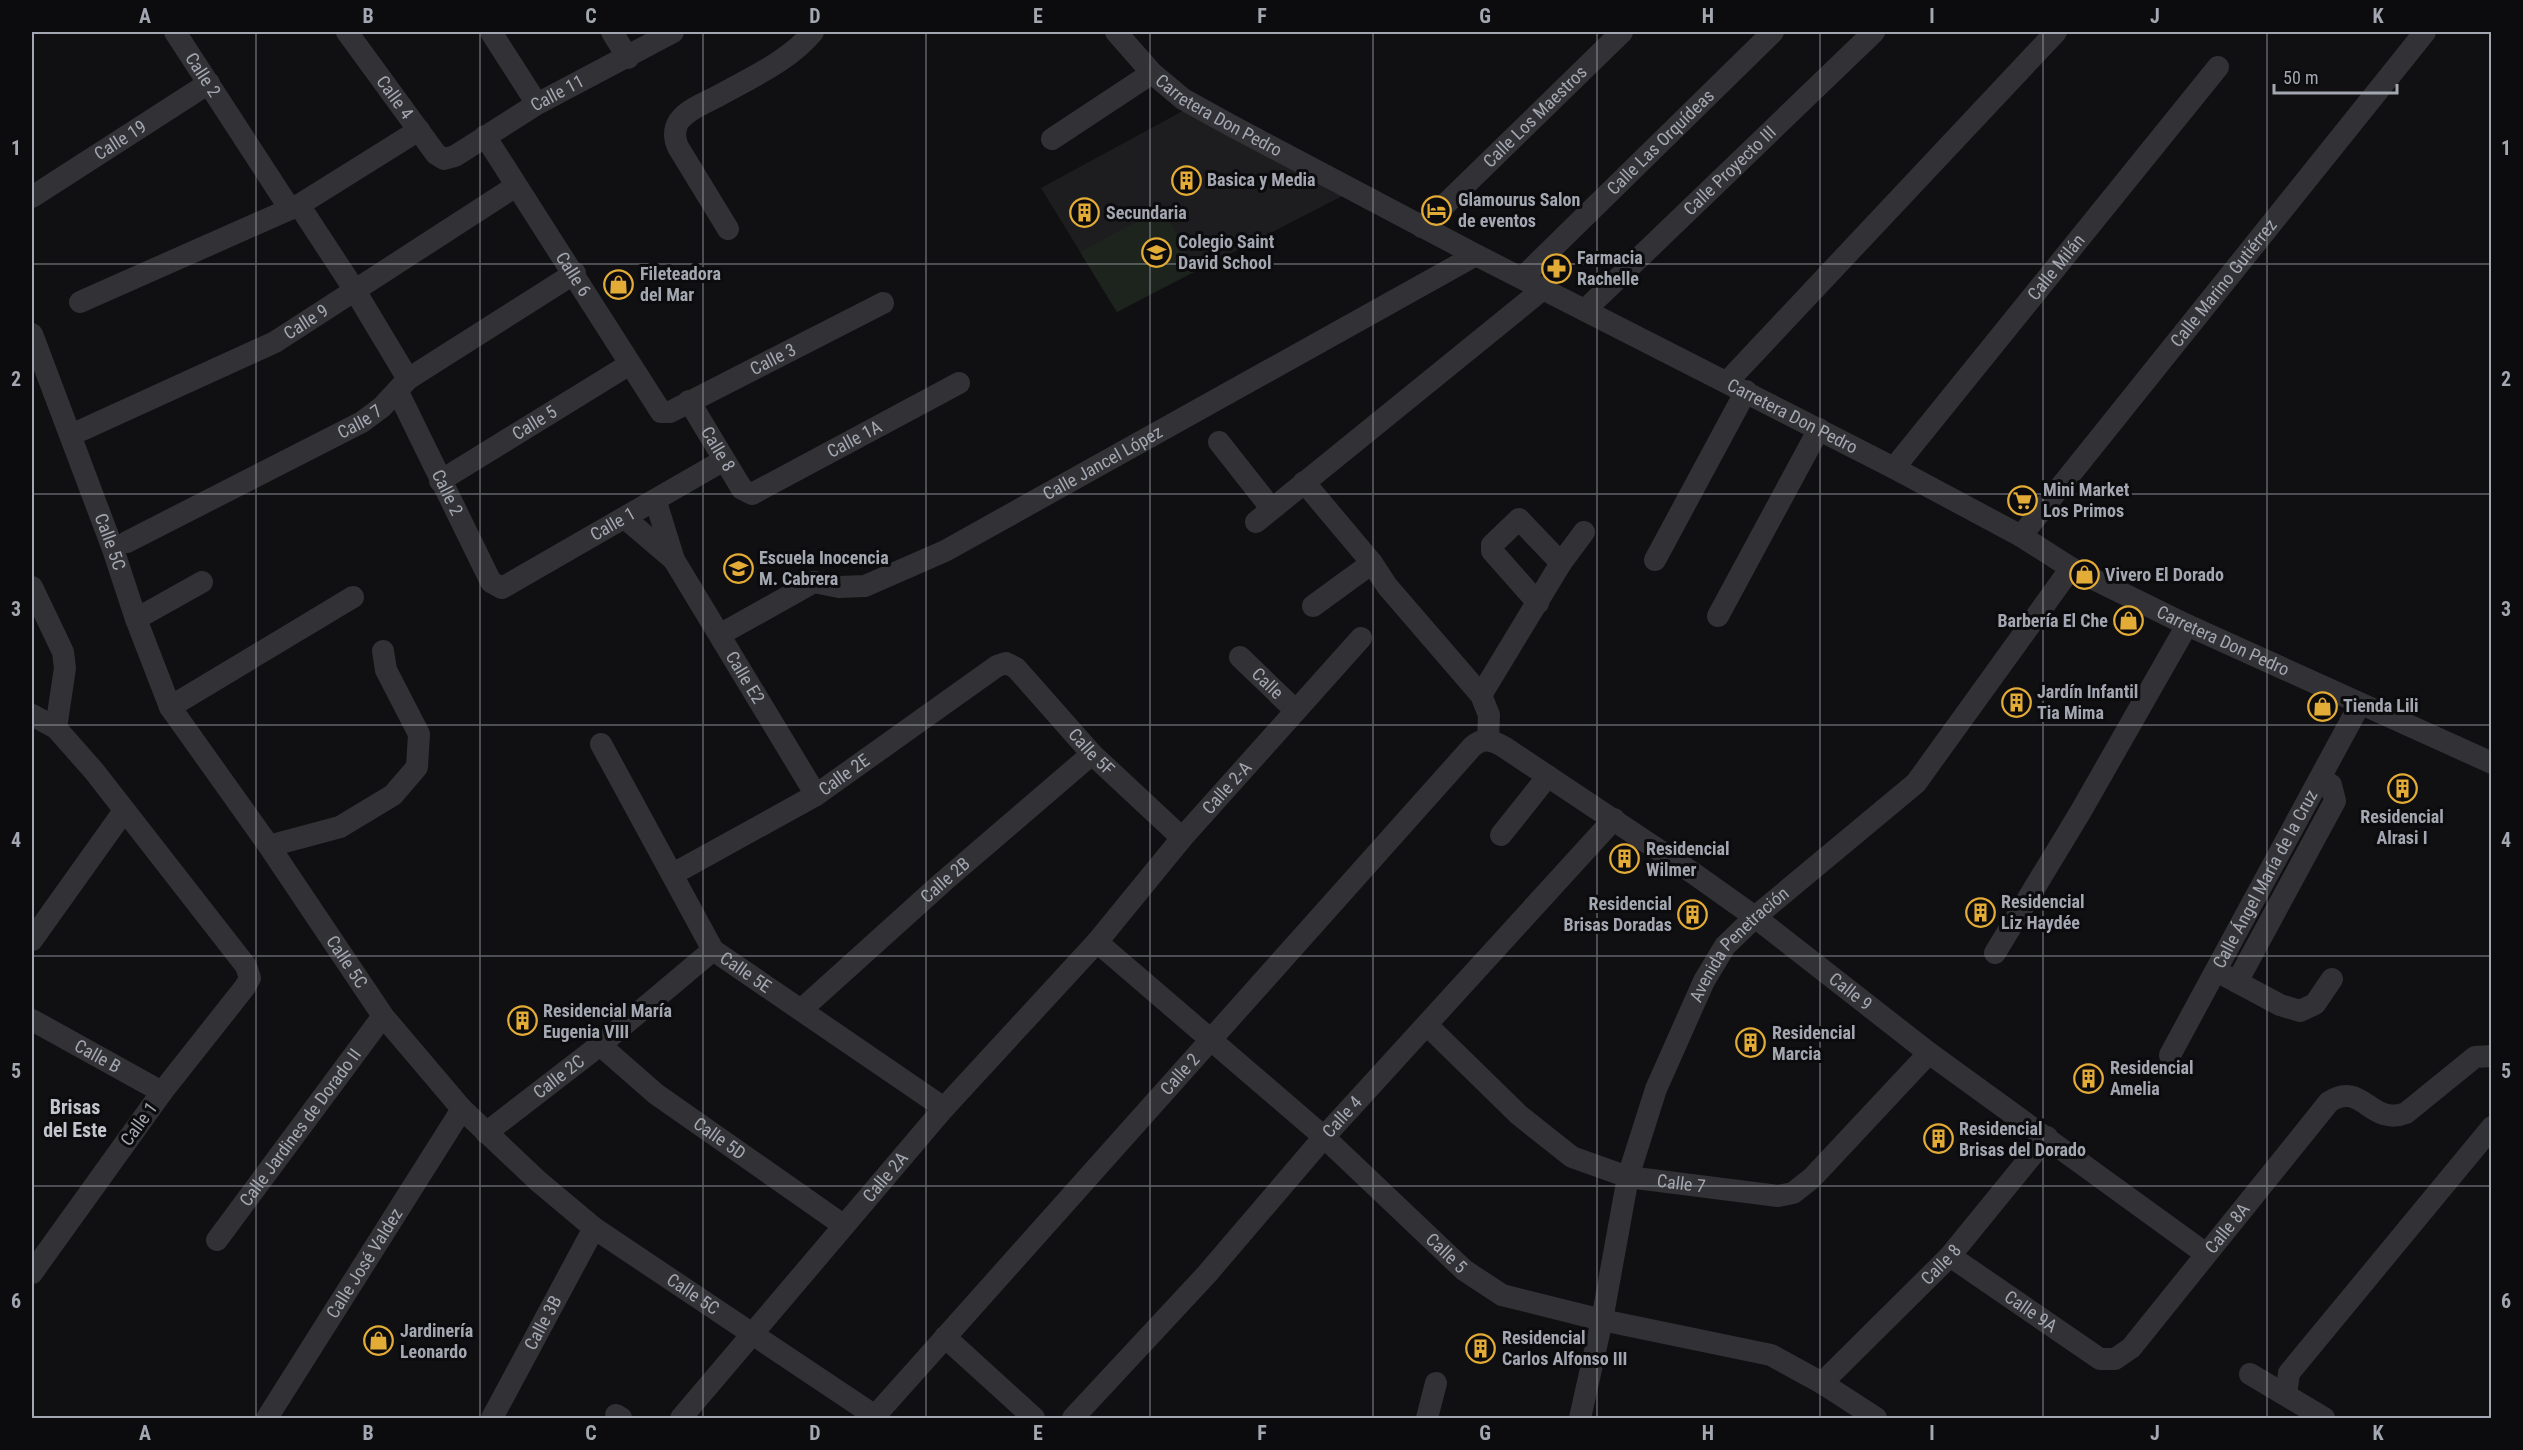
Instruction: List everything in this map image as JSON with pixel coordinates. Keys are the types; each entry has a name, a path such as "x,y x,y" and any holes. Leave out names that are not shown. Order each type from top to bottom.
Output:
{"street":[{"name":"Calle 2","path":"175,32 354,289 403,386 440,481 490,582 502,588"},
{"name":"Calle 4","path":"348,32 436,154 444,159"},
{"path":"491,32 537,104"},
{"path":"612,32 628,58"},
{"name":"Calle 11","path":"444,159 455,156 537,104 674,32"},
{"path":"728,229 678,147 675,140 676,127 688,112 783,58 805,42 813,32"},
{"name":"Carretera Don Pedro","path":"1116,32 1152,73 1183,99 1230,126 1476,255 1894,468 2022,536 2071,568 2187,626 2492,763"},
{"name":"Calle Los Maestros","path":"1422,227 1622,32"},
{"name":"Calle Las Orquídeas","path":"1522,278 1773,32"},
{"name":"Calle Proyecto III","path":"1585,310 1874,32"},
{"path":"1655,560 1736,386 2056,32"},
{"name":"Calle Marino Gutiérrez","path":"2022,536 2425,32"},
{"name":"Calle Milán","path":"1894,468 2218,67"},
{"path":"1052,139 1152,73"},
{"name":"Calle 19","path":"32,197 209,83"},
{"path":"80,302 295,207 419,130"},
{"name":"Calle 6","path":"485,136 575,273 661,412"},
{"name":"Calle 9","path":"82,430 275,342 516,186"},
{"name":"Calle Jancel López","path":"720,634 814,582 839,587 865,586 945,550 1476,255"},
{"name":"Calle 7","path":"127,542 362,422 403,386 575,273"},
{"path":"1219,442 1263,515 1543,289"},
{"name":"Calle 3","path":"661,412 670,412 883,303"},
{"name":"Calle 5C","path":"32,334 114,549 136,619 170,707 383,1016 462,1109 594,1228 877,1417"},
{"name":"Calle 5","path":"440,481 630,364"},
{"name":"Calle 1A","path":"749,494 959,383"},
{"name":"Calle 8","path":"689,401 742,489 749,494"},
{"path":"1718,616 1819,429"},
{"name":"Calle 1","path":"502,588 656,502 724,460"},
{"path":"1304,482 1372,563 1387,586 1481,695 1489,715 1488,740"},
{"name":"Calle E2","path":"656,502 674,560 816,795"},
{"name":"Calle E2","path":"626,519 674,560"},
{"path":"1538,603 1492,551 1492,545 1519,519 1561,563"},
{"path":"1481,695 1561,563 1584,532"},
{"path":"1313,606 1372,563"},
{"name":"Avenida Penetración","path":"1580,1419 1602,1320 1628,1177 1656,1089 1686,1017 1725,946 1755,917 1916,783 2071,568"},
{"path":"136,619 202,582"},
{"path":"32,587 63,652 65,668 56,728"},
{"path":"170,707 353,597"},
{"path":"1995,953 2081,811 2187,626"},
{"name":"Calle 2-A","path":"1097,942 1182,838 1361,638"},
{"path":"268,846 340,827 393,795 417,767 418,734 400,703 386,670 384,651"},
{"name":"Calle","path":"1240,657 1295,710"},
{"name":"Calle 2E","path":"673,874 816,795 997,666 1006,663"},
{"name":"Calle 5F","path":"1006,663 1035,682 1092,754 1182,838"},
{"name":"Calle Ángel María de la Cruz","path":"2170,1055 2360,704"},
{"path":"32,715 56,728 124,810 32,940"},
{"name":"Calle 2","path":"877,1417 945,1337 1472,747 1479,741 1488,740"},
{"name":"Calle 9","path":"1488,740 1504,747 1614,819 1755,917 1929,1053 2206,1254"},
{"name":"Calle 5E","path":"601,744 713,950 944,1108"},
{"name":"Calle 2B","path":"801,1010 944,881 1092,754"},
{"path":"1501,835 1548,776"},
{"path":"2237,982 2335,801 2331,785 2321,779"},
{"name":"Calle 1","path":"32,1273 162,1092 250,978 246,966 124,810"},
{"name":"Calle 4","path":"1073,1419 1207,1274 1324,1137 1428,1026 1614,819"},
{"name":"Calle 5","path":"1097,942 1324,1137 1464,1270 1502,1295 1602,1320 1771,1355 1822,1383 1876,1419"},
{"name":"Calle 2A","path":"681,1419 751,1333 944,1108 1097,942"},
{"name":"Calle 2C","path":"486,1133 600,1045 713,950"},
{"path":"2217,971 2280,1005 2300,1011 2315,1004 2332,979"},
{"name":"Calle Jardines de Dorado II","path":"217,1240 383,1016"},
{"name":"Calle B","path":"32,1020 162,1092"},
{"name":"Calle 7","path":"1428,1026 1519,1115 1572,1156 1628,1177 1778,1196 1793,1192 1812,1178 1929,1053"},
{"name":"Calle 5D","path":"600,1045 656,1094 843,1225"},
{"name":"Calle 8A","path":"2115,1359 2131,1348 2329,1102 2339,1095 2353,1096 2382,1114 2394,1118 2406,1113 2475,1058 2492,1056"},
{"name":"Calle José Valdez","path":"267,1419 462,1109"},
{"path":"2286,1394 2289,1372 2492,1126"},
{"name":"Calle 8","path":"1822,1383 1950,1256 2047,1137"},
{"name":"Calle 3B","path":"492,1419 594,1228"},
{"name":"Calle 9A","path":"1950,1256 2100,1359 2115,1359"},
{"path":"945,1337 1034,1419"},
{"path":"2250,1374 2324,1419"},
{"path":"1427,1419 1436,1383"}],"shaded area":[{"name":"Colegio Saint David School","path":"1190,107 1350,192 1117,312 1041,188"},
{"path":"1162,208 1196,270 1117,312 1080,252"}],"place":[{"name":"Basica y Media","path":"1186,180"},
{"name":"Glamourus Salon de eventos","path":"1437,210"},
{"name":"Secundaria","path":"1085,213"},
{"name":"Colegio Saint David School","path":"1157,252"},
{"name":"Farmacia Rachelle","path":"1556,268"},
{"name":"Fileteadora del Mar","path":"619,284"},
{"name":"Mini Market Los Primos","path":"2022,500"},
{"name":"Escuela Inocencia M. Cabrera","path":"738,568"},
{"name":"Vivero El Dorado","path":"2084,575"},
{"name":"Barbería El Che","path":"2129,621"},
{"name":"Jardín Infantil Tia Mima","path":"2016,702"},
{"name":"Tienda Lili","path":"2322,706"},
{"name":"Residencial Alrasi I","path":"2402,788"},
{"name":"Residencial Wilmer","path":"1625,859"},
{"name":"Residencial Liz Haydée","path":"1980,912"},
{"name":"Residencial Brisas Doradas","path":"1693,914"},
{"name":"Residencial María Eugenia VIII","path":"522,1021"},
{"name":"Residencial Marcia","path":"1751,1043"},
{"name":"Residencial Amelia","path":"2089,1078"},
{"name":"Residencial Brisas del Dorado","path":"1938,1139"},
{"name":"Jardinería Leonardo","path":"379,1341"},
{"name":"Residencial Carlos Alfonso III","path":"1481,1348"}],"district":[{"name":"Brisas del Este","path":"75,1118"}]}
